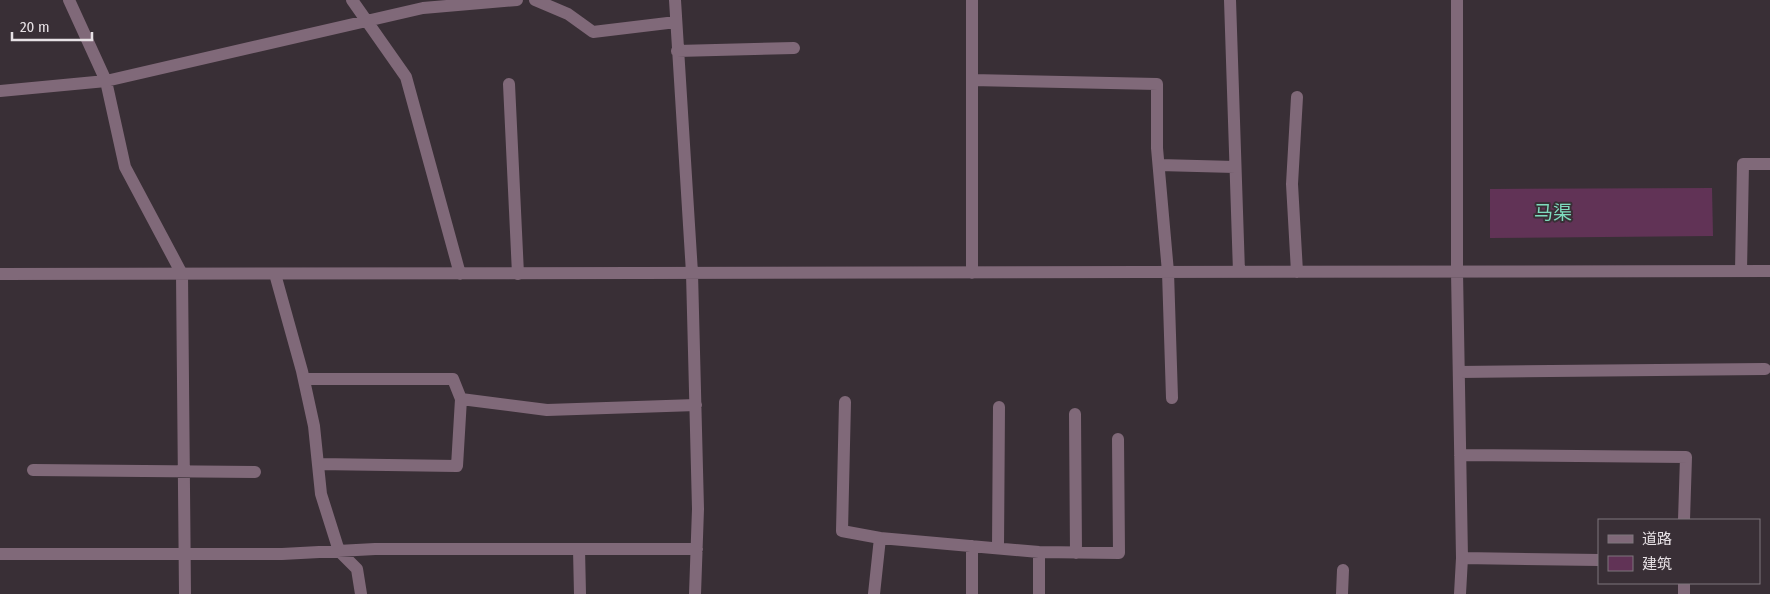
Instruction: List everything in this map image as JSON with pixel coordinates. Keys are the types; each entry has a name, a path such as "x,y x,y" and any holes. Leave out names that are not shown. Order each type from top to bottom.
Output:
{"street":[{"path":"70,0 106,81 125,167 182,274 185,594"},
{"path":"352,0 406,77 460,274"},
{"path":"0,91 106,81 423,8 517,0"},
{"path":"535,0 568,14 593,32 676,22"},
{"path":"675,0 692,273 698,510 696,594"},
{"path":"972,0 972,273"},
{"path":"1230,0 1239,272"},
{"path":"1457,0 1457,272 1462,558 1460,594"},
{"path":"677,51 794,48"},
{"path":"972,80 1157,84 1159,165 1168,272 1172,398"},
{"path":"509,84 518,274"},
{"path":"1297,97 1292,184 1297,272"},
{"path":"1741,272 1743,164 1770,164"},
{"path":"1159,165 1235,167"},
{"path":"0,274 1770,271"},
{"path":"276,274 304,379 314,426 322,494 339,551 357,570 361,594"},
{"path":"1459,372 1765,369"},
{"path":"304,379 453,379 461,399 457,466 318,464"},
{"path":"461,399 547,410 696,405"},
{"path":"845,402 842,531 880,538 1039,552 1119,554 1118,439"},
{"path":"998,548 999,407"},
{"path":"1075,414 1076,553"},
{"path":"1460,455 1686,457 1684,519"},
{"path":"33,470 255,472"},
{"path":"874,594 880,538"},
{"path":"972,546 972,594"},
{"path":"579,550 580,594"},
{"path":"0,554 697,550"},
{"path":"1039,552 1039,594"},
{"path":"1462,558 1598,560"},
{"path":"1342,594 1343,570"}],"building":[{"path":"1712,188 1713,236 1490,238 1490,189"}],"district":[{"name":"马渠","path":"1553,212"}]}
